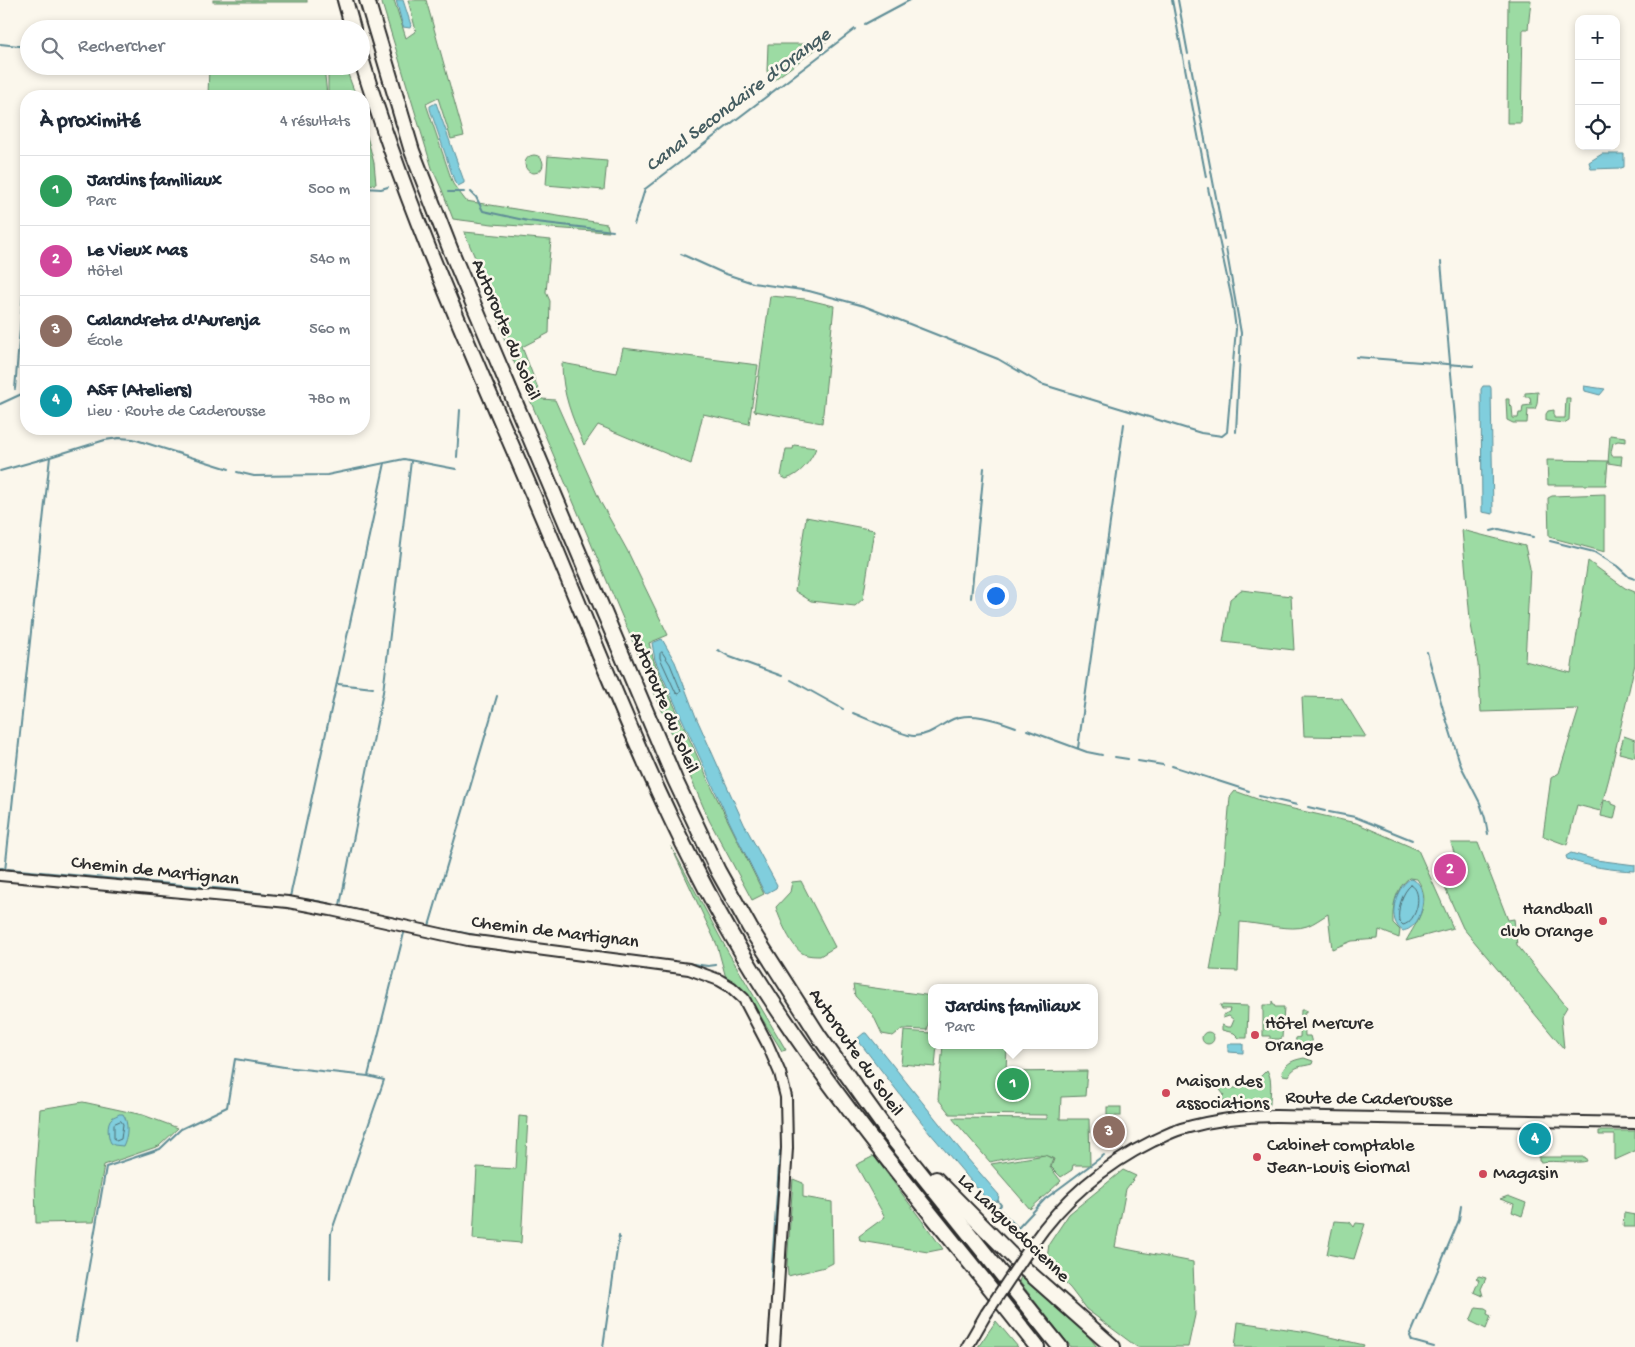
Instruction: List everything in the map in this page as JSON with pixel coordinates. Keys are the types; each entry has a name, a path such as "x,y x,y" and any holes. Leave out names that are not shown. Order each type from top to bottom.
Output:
{"highway":[{"path":"344,0 350,20"},
{"name":"Autoroute du Soleil","path":"366,0 395,98 428,195 641,701 718,871 781,979 890,1135 1060,1347"},
{"name":"Autoroute du Soleil","path":"367,75 395,163 436,266 646,761 708,893 753,970 808,1053 879,1148 1037,1347"},
{"name":"La Languedocienne","path":"890,1135 1026,1270 1113,1347"}],"main road":[{"name":"Chemin de Martignan","path":"0,875 288,902 468,940 689,969 719,980 731,987 744,999 768,1042 780,1073 786,1097 787,1148 774,1347"},
{"name":"Route de Caderousse","path":"967,1347 986,1314 1044,1227 1072,1197 1114,1163 1168,1134 1203,1123 1242,1117 1276,1116 1635,1123"}],"green space":[{"path":"213,0 307,0 307,2 213,2"},
{"path":"381,0 394,0 406,38 416,31 408,0 426,0 464,136 451,139 438,98 426,104 453,184 466,201 607,224 609,232 492,224 453,219 432,168"},
{"path":"1508,0 1531,0 1528,29 1523,29 1521,123 1507,123"},
{"path":"827,41 771,82 767,71 768,44 817,44"},
{"path":"209,75 325,75 326,90 208,90"},
{"path":"328,75 348,75 354,90 328,90"},
{"path":"370,148 374,163 376,184 370,184"},
{"path":"534,155 540,158 543,164 540,170 534,173 528,170 525,164 528,158"},
{"path":"548,156 607,161 604,190 546,185"},
{"path":"464,232 551,240 546,292 550,301 549,333 522,347 542,399 555,400 601,503 627,550 668,635 649,643 654,661 709,782 764,894 752,900 709,820 689,774 505,341 492,297"},
{"path":"770,296 805,299 834,306 822,423 754,411"},
{"path":"623,348 758,365 749,424 703,414 691,464 598,425 584,445 566,395 562,363 617,373"},
{"path":"1538,392 1535,409 1528,409 1527,423 1513,423 1507,420 1506,399 1509,399 1509,404 1512,407 1513,418 1518,418 1519,413 1522,413 1523,406 1531,405 1530,397 1525,397 1525,393"},
{"path":"1566,398 1570,398 1569,420 1564,423 1546,421 1548,411 1554,410 1554,418 1565,418"},
{"path":"1610,435 1626,437 1626,442 1618,441 1613,443 1611,452 1612,456 1622,456 1621,465 1608,463"},
{"path":"794,445 816,448 804,467 786,479 781,476 786,449 793,449"},
{"path":"1547,460 1608,461 1606,485 1548,485"},
{"path":"1605,494 1605,552 1549,537 1548,498 1552,496"},
{"path":"806,517 874,530 863,599 855,606 811,601 795,591"},
{"path":"1462,530 1525,546 1530,568 1525,661 1571,673 1588,561 1625,588 1635,592 1635,664 1609,778 1600,811 1577,805 1567,845 1543,836 1551,778 1559,773 1579,709 1481,712 1478,664 1470,619"},
{"path":"1241,590 1291,596 1294,650 1223,642 1230,599"},
{"path":"1302,697 1342,698 1366,737 1304,736"},
{"path":"1624,736 1635,740 1635,757 1619,753"},
{"path":"1235,791 1271,804 1356,823 1418,850 1453,928 1406,941 1419,919 1424,896 1422,887 1417,879 1409,878 1398,892 1393,910 1393,923 1400,930 1399,938 1379,930 1378,939 1352,941 1332,949 1328,914 1301,928 1284,928 1240,922 1238,971 1210,970 1220,914 1230,797"},
{"path":"1604,800 1612,802 1612,804 1617,806 1614,819 1601,816"},
{"path":"1451,843 1478,843 1508,920 1514,919 1517,945 1567,1007 1561,1017 1564,1049 1463,928 1445,888 1460,872"},
{"path":"671,846 728,952 786,1050 782,1051 745,991 726,978 717,945"},
{"path":"801,881 835,947 820,956 810,956 799,951 783,925 776,907 790,892 792,882"},
{"path":"853,985 928,995 927,1030 902,1029 893,1036 882,1034 873,1015 855,996"},
{"path":"1272,1001 1275,1007 1284,1007 1282,1038 1279,1039 1270,1039 1270,1036 1263,1036 1263,1005 1272,1005"},
{"path":"1220,1005 1248,1006 1247,1038 1239,1038 1234,1033 1222,1030 1222,1025 1231,1027 1234,1020 1229,1016 1223,1018 1223,1015 1229,1012 1230,1009 1222,1009"},
{"path":"1301,1010 1306,1010 1306,1013 1304,1013 1305,1036 1310,1036 1312,1043 1295,1045 1296,1038 1300,1037"},
{"path":"904,1031 928,1033 928,1049 937,1049 935,1067 901,1064"},
{"path":"1206,1032 1210,1032 1214,1038 1210,1044 1206,1044 1202,1040 1202,1036"},
{"path":"943,1049 1007,1049 1006,1072 1087,1071 1085,1096 1061,1097 1060,1119 1089,1119 1090,1165 1073,1165 1072,1170 1061,1177 1051,1167 1054,1159 1047,1156 1031,1155 990,1162 952,1118 1047,1119 1047,1115 950,1114 938,1099"},
{"path":"1304,1058 1313,1061 1312,1064 1296,1068 1289,1076 1283,1075 1282,1072 1289,1064"},
{"path":"1267,1070 1271,1086 1270,1104 1268,1107 1225,1105 1222,1096 1224,1095 1215,1083 1216,1080 1226,1088 1242,1088 1245,1082 1254,1083"},
{"path":"83,1102 143,1115 178,1128 159,1146 104,1165 94,1222 36,1223 35,1180 40,1109"},
{"path":"1107,1107 1121,1107 1121,1116 1107,1116"},
{"path":"519,1116 528,1117 521,1243 473,1239 477,1167 516,1169"},
{"path":"1599,1131 1635,1131 1635,1151 1615,1160 1615,1135 1599,1135"},
{"path":"1045,1155 1053,1159 1050,1167 1061,1181 1030,1209 991,1164"},
{"path":"874,1156 943,1249 928,1252 860,1241 859,1236 885,1217 856,1165"},
{"path":"1539,1157 1585,1157 1587,1161 1541,1162"},
{"path":"1123,1170 1136,1176 1126,1189 1115,1247 1193,1262 1195,1315 1188,1347 1137,1347 1086,1309 1070,1288 1046,1265 1049,1244 1069,1214"},
{"path":"793,1179 803,1183 803,1197 832,1202 833,1263 825,1267 788,1276 787,1265"},
{"path":"1508,1196 1526,1203 1522,1216 1512,1212 1514,1204 1500,1199"},
{"path":"1624,1213 1635,1215 1635,1227 1623,1227"},
{"path":"1334,1221 1350,1222 1354,1227 1356,1223 1365,1224 1354,1259 1327,1254"},
{"path":"1022,1275 1085,1332 1097,1347 1071,1347 1019,1281"},
{"path":"1479,1276 1486,1278 1481,1289 1483,1296 1474,1292 1479,1280 1476,1278"},
{"path":"1476,1307 1485,1308 1488,1310 1487,1314 1491,1316 1486,1329 1470,1321"},
{"path":"996,1321 1018,1347 978,1347"},
{"path":"1238,1322 1308,1332 1364,1345 1363,1347 1235,1347"}],"water":[{"path":"396,0 403,0 411,25 410,28 403,27"},
{"path":"436,103 464,181 464,183 458,186 455,183 430,109 430,106"},
{"path":"1602,154 1624,154 1624,167 1591,169 1589,162"},
{"path":"1483,386 1490,386 1491,388 1493,514 1482,512 1481,389"},
{"path":"1584,386 1605,389 1600,395 1585,391"},
{"path":"662,639 675,662 696,717 744,824 777,885 776,888 767,893 764,892 730,823 655,660 652,643"},
{"path":"1571,853 1596,860 1635,865 1635,871 1601,868 1575,862 1567,859 1566,856"},
{"path":"1410,879 1420,887 1423,902 1419,918 1415,924 1403,931 1395,920 1394,905 1400,890"},
{"path":"867,1033 999,1195 998,1201 989,1202 930,1133 860,1043 858,1038"},
{"path":"1228,1044 1243,1044 1243,1053 1228,1052"},
{"path":"119,1114 123,1114 127,1125 127,1134 123,1146 111,1143 108,1134 110,1120"}],"waterway":[{"name":"Canal Secondaire d'Orange","path":"865,24 910,0"},
{"path":"1172,0 1206,177"},
{"path":"1178,0 1188,54"},
{"name":"Canal Secondaire d'Orange","path":"634,225 645,189 855,29"},
{"path":"0,44 20,46"},
{"path":"1190,61 1224,239"},
{"path":"370,188 388,187"},
{"path":"681,254 723,273 753,283 809,291 864,306 998,359 1041,384 1201,433 1222,436 1227,432 1236,329 1232,300 1208,188"},
{"name":"Canal Secondaire d'Orange","path":"448,192 464,192"},
{"name":"Canal Secondaire d'Orange","path":"471,192 476,197 483,211 528,221 613,231"},
{"path":"1226,248 1241,333 1236,432"},
{"path":"1441,262 1464,518"},
{"path":"15,389 20,330"},
{"path":"1356,357 1473,366"},
{"path":"0,404 20,395"},
{"path":"457,457 460,410"},
{"path":"1078,748 1124,424"},
{"path":"5,871 50,457 105,440 119,438 133,439 229,469"},
{"path":"0,471 50,457"},
{"path":"237,472 254,476 327,475 404,459 456,469"},
{"path":"340,905 383,692 411,461"},
{"path":"290,897 385,463"},
{"path":"971,598 984,468"},
{"path":"1491,531 1499,529 1533,537"},
{"path":"1550,541 1594,552 1617,566 1629,577 1635,579"},
{"path":"718,650 730,657 782,676"},
{"path":"1427,652 1461,766 1480,803 1488,834"},
{"path":"791,680 843,709"},
{"path":"338,684 373,688"},
{"path":"429,926 497,696"},
{"path":"853,713 893,730 914,736 928,733 949,721 965,716 983,717 1016,727"},
{"path":"1027,730 1087,752 1102,755"},
{"path":"1115,757 1128,759"},
{"path":"1138,761 1163,765"},
{"path":"1172,766 1249,791"},
{"path":"1259,796 1297,805"},
{"path":"1308,807 1325,811"},
{"path":"1329,812 1355,817 1412,840"},
{"path":"8,869 236,890 317,901 491,938 708,966 716,965"},
{"path":"330,1279 331,1233 384,1080 368,1076 404,933"},
{"path":"76,1341 106,1167 160,1149 181,1129 227,1107 235,1059 284,1067 368,1076"},
{"path":"771,1278 780,1151"},
{"path":"998,1201 1001,1205 998,1208 1018,1228 1045,1199 1104,1155"},
{"path":"1434,1347 1412,1341 1410,1336 1459,1220 1461,1206"},
{"path":"603,1347 619,1236"}],"place":[{"name":"Le Vieux Mas","path":"1450,870"},
{"name":"Handball club Orange","path":"1603,921"},
{"name":"Hôtel Mercure Orange","path":"1255,1035"},
{"name":"Jardins familiaux","path":"1013,1084"},
{"name":"Maison des associations","path":"1166,1093"},
{"name":"Calandreta d'Aurenja","path":"1109,1132"},
{"name":"ASF (Ateliers)","path":"1535,1139"},
{"name":"Cabinet comptable Jean-Louis Giornal","path":"1257,1157"},
{"name":"Magasin","path":"1483,1174"}]}
